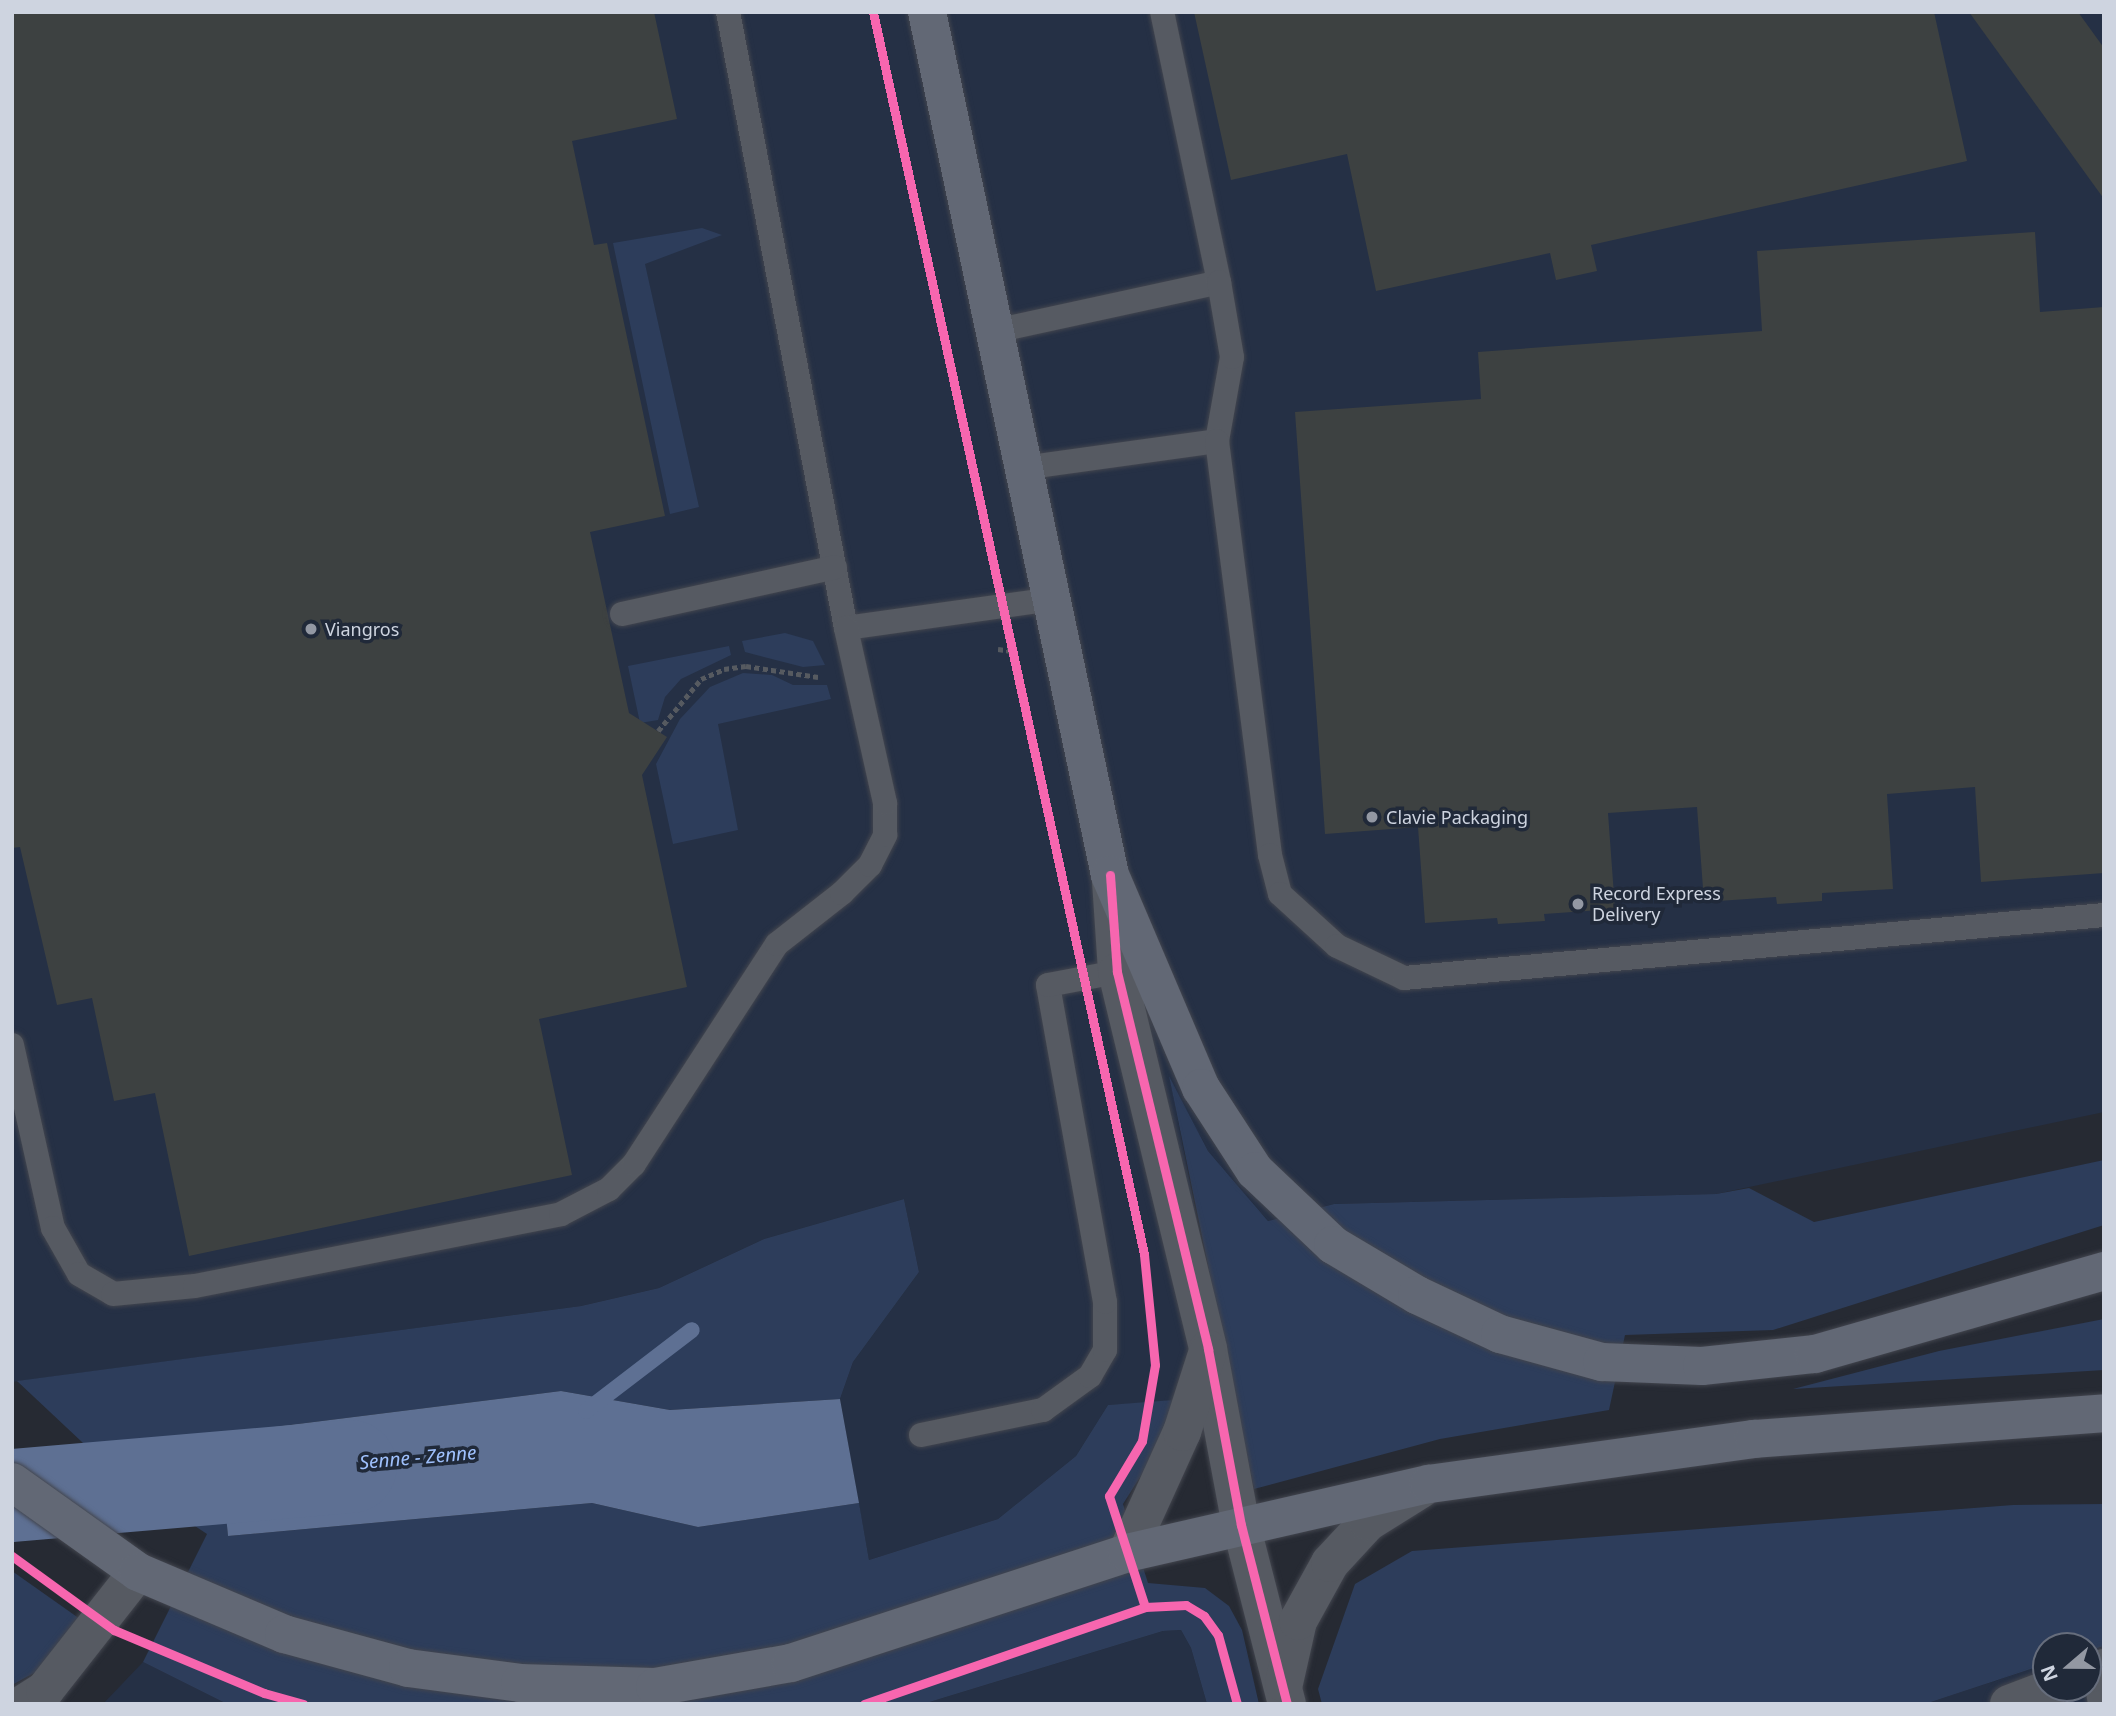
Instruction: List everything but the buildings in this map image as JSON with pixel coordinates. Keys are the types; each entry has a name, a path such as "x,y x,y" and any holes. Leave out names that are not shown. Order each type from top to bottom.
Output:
{"highway":[{"path":"927,12 1110,875 1201,1088 1255,1171 1333,1245 1417,1295 1500,1334 1602,1362 1702,1366 1815,1354 2104,1271"},
{"path":"12,1482 138,1572 284,1634 408,1668 520,1683 655,1687 790,1663 1127,1553 1429,1484 1754,1439 2104,1413"}],"street":[{"path":"1110,875 1117,972 1208,1349 1241,1525 1285,1696"},
{"path":"1127,1553 1182,1432 1208,1349"},
{"path":"1285,1696 1298,1621 1330,1563 1367,1522 1429,1484"},
{"path":"23,1704 45,1690 138,1572"},
{"path":"2009,1704 2032,1695"}],"lane":[{"path":"13,1049 53,1228 79,1274 113,1294 195,1286 561,1214 609,1189 634,1164 777,944 842,893 870,865 885,835 885,803 846,628 728,12"},
{"path":"1162,12 1233,356 1217,441 1270,855 1280,894 1337,946 1404,978 2104,915"},
{"path":"995,331 1219,282"},
{"path":"1023,468 1217,441"},
{"path":"622,614 835,567"},
{"path":"846,628 1052,599"},
{"path":"921,1435 1043,1410 1090,1376 1105,1350 1105,1302 1048,985 1117,972"}],"path":[{"path":"1002,606 1015,664"}],"shaded area":[{"path":"12,12 2104,12 2104,1112 1716,1194 1334,1204 1268,1221 1208,1151 1170,1079 1230,1389 1162,1402 1108,1405 1076,1456 998,1519 869,1560 840,1399 853,1362 919,1272 904,1199 764,1239 659,1288 581,1306 12,1382"},
{"path":"702,228 722,235 645,264 699,507 670,514 613,243"},
{"path":"785,633 813,641 825,665 803,667 745,652 742,641"},
{"path":"729,646 731,655 681,679 665,697 658,720 640,723 628,666"},
{"path":"743,673 772,675 793,685 827,685 831,699 718,724 738,830 673,844 656,764 680,719 710,687"},
{"path":"1169,1076 1208,1151 1268,1221 1334,1204 1716,1194 1749,1188 1814,1222 2104,1160 2104,1225 1773,1330 1625,1335 1609,1410 1440,1439 1254,1489"},
{"path":"904,1199 919,1272 853,1362 840,1399 670,1410 561,1391 219,1434 228,1536 592,1503 698,1527 859,1503 869,1560 998,1519 1076,1456 1108,1405 1173,1400 1156,1452 1123,1504 1148,1583 1205,1588 1229,1606 1242,1630 1259,1704 1207,1704 1191,1648 1181,1630 1163,1631 923,1704 227,1704 143,1662 207,1534 115,1473 17,1381 581,1306 659,1288 764,1239"},
{"path":"2104,1319 2104,1370 1793,1389 1939,1351"},
{"path":"2104,1504 2104,1646 2102,1632 2032,1632 2032,1669 1925,1704 1322,1704 1318,1689 1355,1584 1412,1551 2013,1505"},
{"path":"12,1571 80,1619 47,1666 12,1685"},
{"path":"1181,1630 1191,1648 1207,1704 923,1704 1163,1631"},
{"path":"2102,1647 2104,1704 1925,1704 2032,1669 2032,1702 2102,1702"},
{"path":"143,1662 227,1704 103,1704"}],"water":[{"path":"561,1391 670,1410 840,1399 859,1503 698,1527 592,1503 228,1536 218,1434"}],"waterway":[{"path":"586,1411 692,1330"},
{"name":"Senne - Zenne","path":"12,1495 350,1466"}],"cycle path":[{"path":"864,1704 1145,1607 1109,1496 1142,1441 1155,1365 1144,1254 873,12"},
{"path":"1110,875 1117,972 1208,1349 1241,1525 1287,1704"},
{"path":"12,1556 114,1630 264,1693 303,1704"},
{"path":"1145,1607 1186,1605 1204,1616 1218,1635 1237,1704"}],"place":[{"name":"Viangros","path":"311,629"},
{"name":"Clavie Packaging","path":"1372,817"},
{"name":"Record Express Delivery","path":"1578,904"}]}
